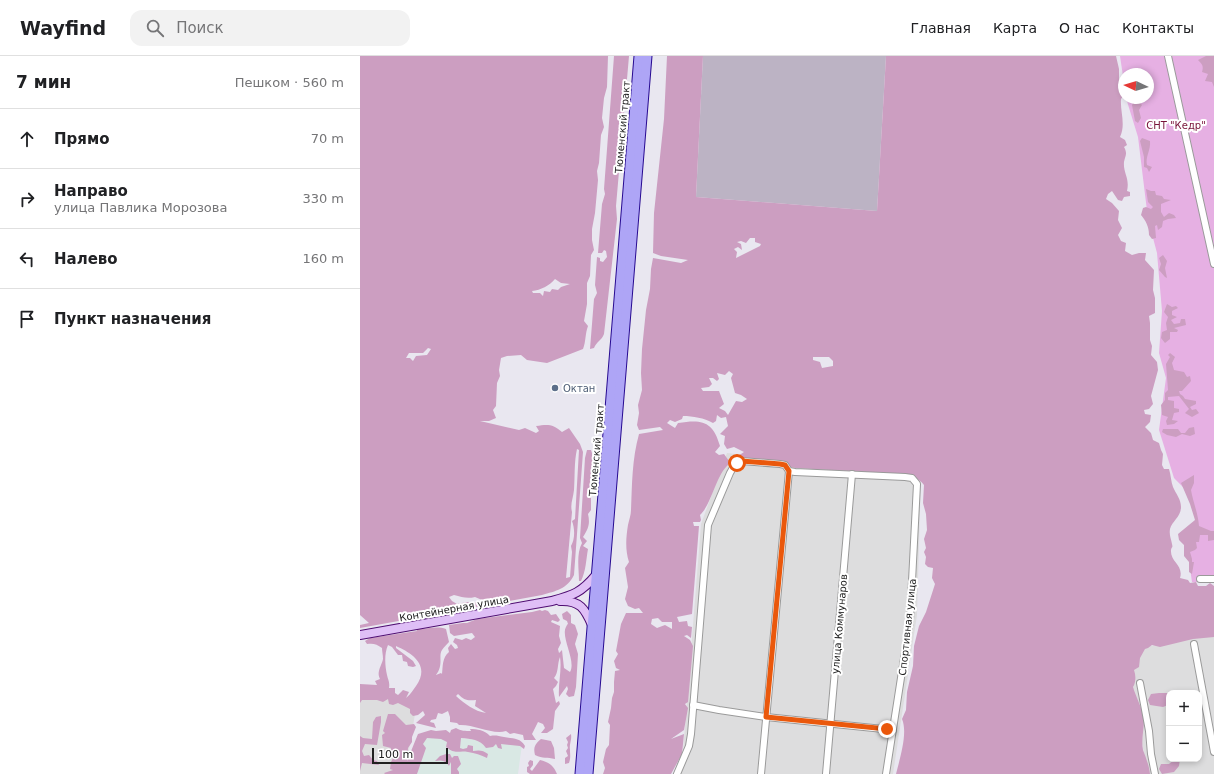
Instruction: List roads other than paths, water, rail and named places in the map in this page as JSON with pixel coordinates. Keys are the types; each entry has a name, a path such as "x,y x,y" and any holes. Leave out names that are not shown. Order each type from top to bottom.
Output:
{"main road":[{"name":"Тюменский тракт","path":"580,774 639,56"},
{"name":"Тюменский тракт","path":"588,774 647,56"}],"street":[{"path":"1168,56 1214,264"},
{"path":"677,774 689,746 708,525 730,473 737,463 741,461 785,465 789,471 761,774"},
{"path":"789,471 852,474"},
{"name":"Спортивная улица","path":"852,474 912,478 917,484 910,620 886,774"},
{"name":"улица Коммунаров","path":"826,774 852,474"},
{"name":"Контейнерная улица","path":"360,635 552,601 578,593 596,575"},
{"path":"1200,580 1214,579"},
{"name":"Контейнерная улица","path":"552,601 571,601 580,605 588,615 592,626"},
{"path":"1194,644 1214,752"},
{"path":"1140,684 1155,774"},
{"path":"693,705 766,717 893,730"}],"place":[{"name":"Октан","path":"555,388"}],"park label":[{"name":"СНТ \"Кедр\"","path":"1176,125"}]}
